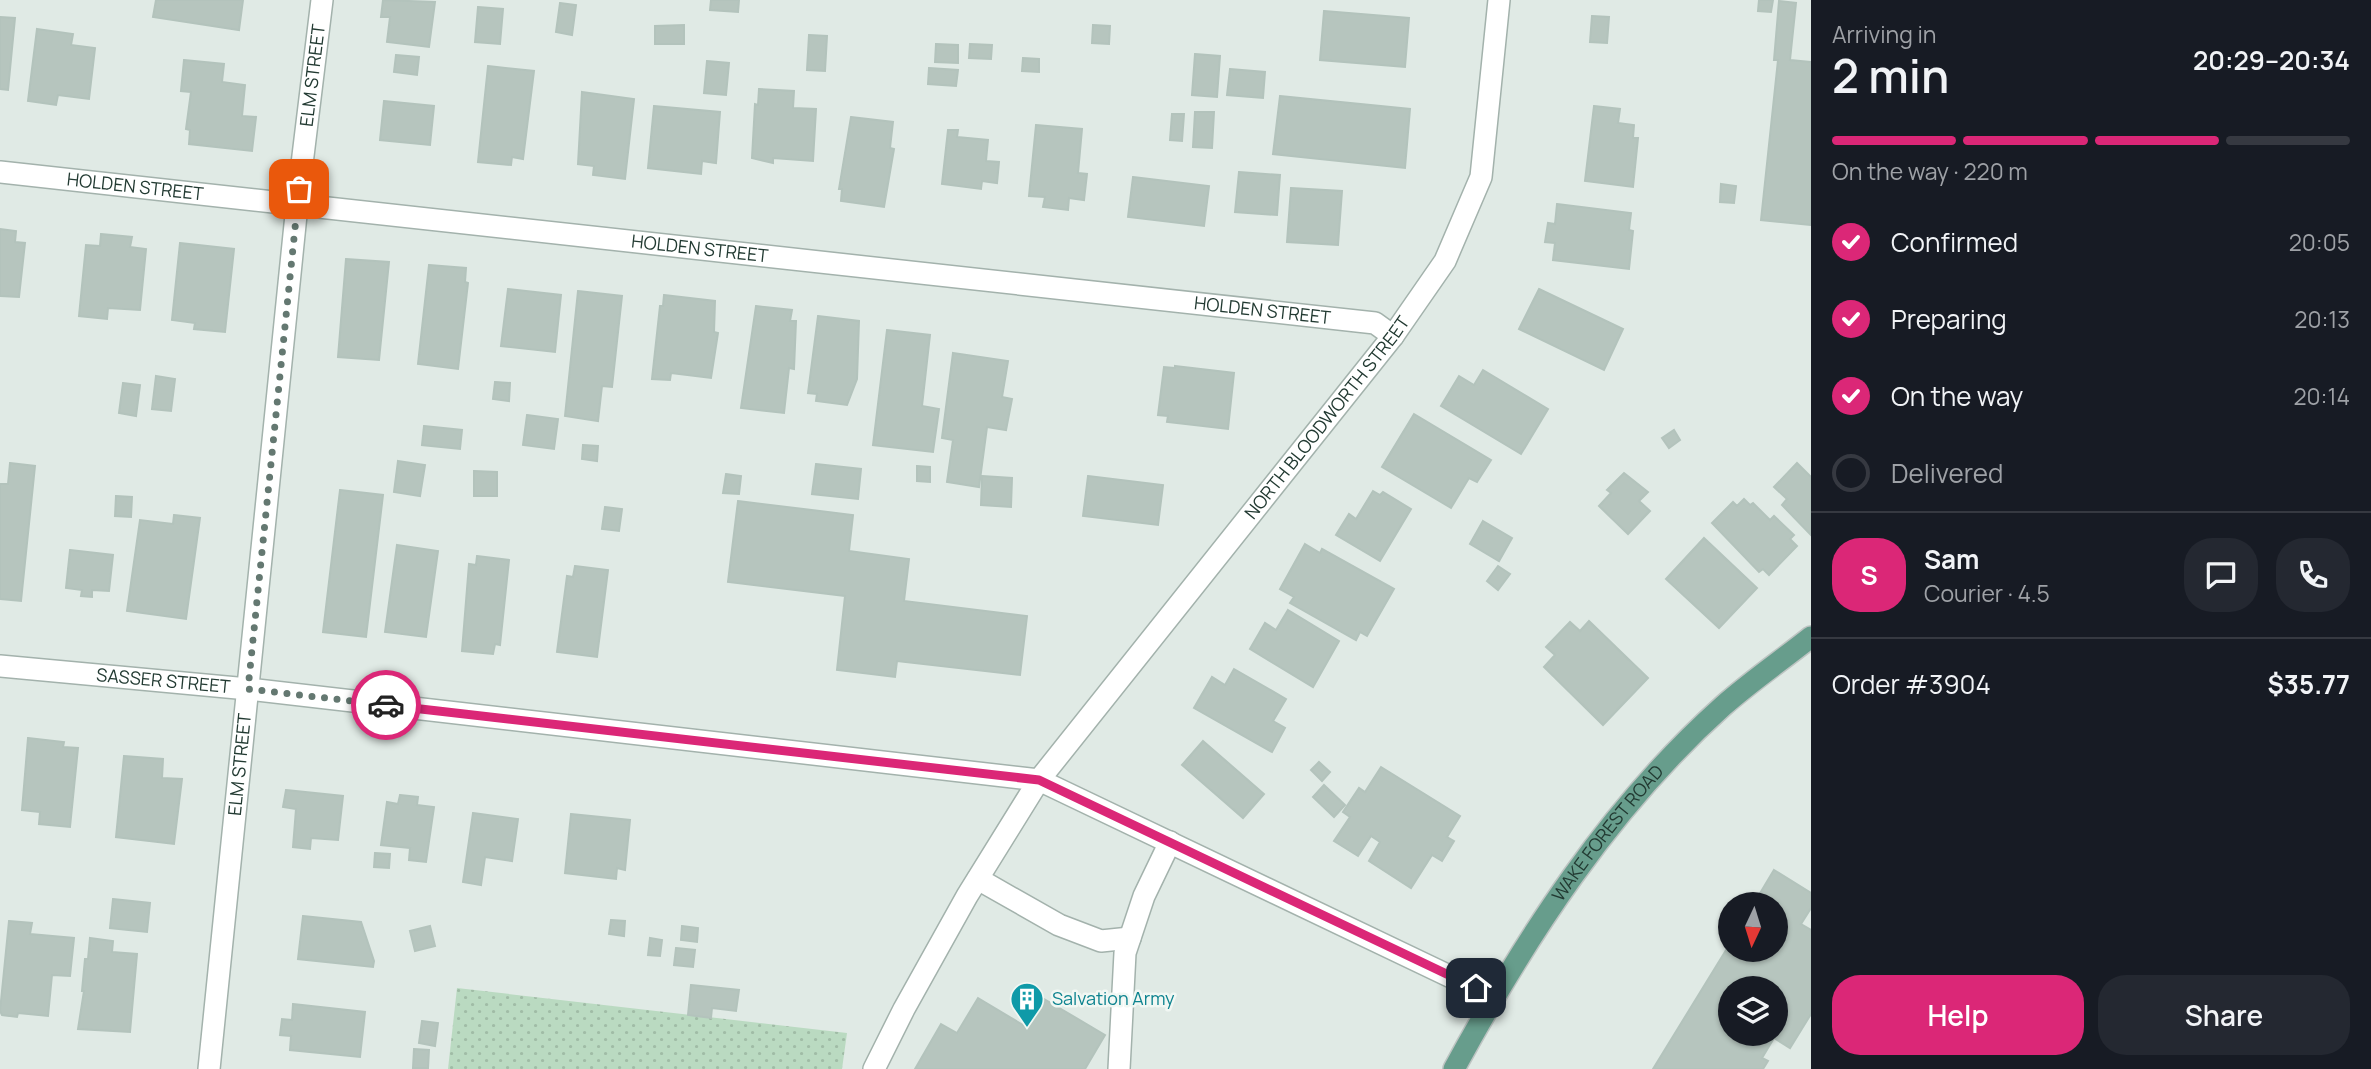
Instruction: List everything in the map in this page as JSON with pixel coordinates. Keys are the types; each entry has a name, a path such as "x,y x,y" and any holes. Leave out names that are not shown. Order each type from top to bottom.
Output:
{"main road":[{"name":"WAKE FOREST ROAD","path":"1454,1069 1493,997 1572,874 1660,769 1724,705 1811,638"}],"street":[{"name":"ELM STREET","path":"209,1069 297,205 322,0"},
{"name":"NORTH BLOODWORTH STREET","path":"874,1069 904,1009 978,879 1039,780 1393,336 1445,261 1481,177 1499,0"},
{"name":"HOLDEN STREET","path":"0,172 1375,323 1393,336"},
{"name":"SASSER STREET","path":"0,666 248,689 1039,780 1493,997"},
{"path":"1119,1069 1125,953 1144,896 1170,842"},
{"path":"978,879 1059,925 1101,941 1130,938"}],"green space":[{"path":"457,988 847,1033 842,1069 448,1069"}],"building":[{"path":"156,0 243,0 239,30 153,17"},
{"path":"383,0 435,2 429,47 387,42 390,17 381,17"},
{"path":"711,0 739,0 738,12 710,10"},
{"path":"1759,0 1773,0 1771,12 1758,11"},
{"path":"1779,1 1796,3 1790,60 1811,62 1811,225 1761,220 1778,60 1774,60"},
{"path":"560,3 576,5 572,35 556,32"},
{"path":"478,7 503,9 500,44 475,42"},
{"path":"1324,11 1409,18 1405,67 1320,60"},
{"path":"1592,16 1609,17 1607,43 1590,42"},
{"path":"0,17 15,18 8,90 0,89"},
{"path":"684,25 684,44 655,44 655,26"},
{"path":"1093,25 1110,26 1109,44 1092,43"},
{"path":"37,29 73,34 71,45 95,48 89,99 58,95 56,105 28,101"},
{"path":"809,35 827,36 825,71 807,70"},
{"path":"936,44 958,45 958,63 935,62"},
{"path":"970,44 992,45 991,59 969,58"},
{"path":"1195,54 1220,56 1217,97 1192,95"},
{"path":"396,55 419,57 417,75 394,72"},
{"path":"1023,58 1039,59 1039,72 1022,71"},
{"path":"184,60 224,64 222,82 245,85 242,116 256,117 252,151 189,144 190,130 186,129 191,92 181,91"},
{"path":"707,61 729,63 726,95 704,93"},
{"path":"488,66 534,71 523,159 512,157 511,165 478,162"},
{"path":"929,68 958,70 956,86 928,84"},
{"path":"1230,69 1265,72 1263,98 1227,95"},
{"path":"759,89 794,91 793,108 816,109 813,161 773,158 773,163 752,158 755,104 758,105"},
{"path":"582,92 634,99 625,179 593,175 594,166 578,164"},
{"path":"1280,96 1410,109 1405,168 1273,154"},
{"path":"384,101 434,106 430,145 380,140"},
{"path":"654,106 720,112 716,163 702,161 701,174 648,168"},
{"path":"1594,106 1620,109 1618,123 1634,125 1633,138 1638,138 1633,187 1585,181"},
{"path":"1195,112 1214,112 1212,148 1193,147"},
{"path":"1172,114 1184,114 1182,141 1170,140"},
{"path":"851,117 893,122 890,148 894,149 884,207 841,201 842,189 839,189"},
{"path":"1036,125 1082,129 1078,173 1087,174 1084,200 1069,198 1068,210 1043,207 1045,197 1029,196"},
{"path":"948,130 958,130 957,137 988,140 986,161 999,162 997,183 982,181 981,189 942,184"},
{"path":"1239,172 1280,175 1277,215 1235,212"},
{"path":"1133,177 1209,186 1204,226 1128,217"},
{"path":"1721,184 1736,186 1734,203 1720,202"},
{"path":"1291,188 1342,191 1338,245 1287,242"},
{"path":"1557,204 1631,213 1629,230 1633,231 1629,269 1553,260 1555,243 1545,242 1548,223 1555,224"},
{"path":"0,229 16,231 15,242 25,243 19,297 0,296"},
{"path":"101,234 132,237 130,247 146,249 140,310 108,308 107,319 79,316 86,245 100,246"},
{"path":"180,243 234,249 225,332 194,329 195,323 172,320"},
{"path":"346,259 389,262 379,360 338,357"},
{"path":"429,265 466,268 465,282 468,283 458,369 418,364"},
{"path":"508,289 561,295 555,352 501,346"},
{"path":"1539,289 1623,329 1604,370 1519,329"},
{"path":"578,291 622,296 612,387 602,386 598,421 565,416"},
{"path":"664,295 715,301 714,332 718,333 711,378 671,373 670,380 652,379 660,306 663,306"},
{"path":"756,306 792,310 790,321 796,321 794,369 789,368 784,413 741,408"},
{"path":"818,316 859,321 857,379 847,405 816,401 817,394 808,393"},
{"path":"887,330 930,335 922,406 939,409 933,452 873,445"},
{"path":"953,353 1008,361 1002,397 1012,399 1006,430 987,427 979,487 947,482 953,440 942,438"},
{"path":"1164,367 1234,373 1228,429 1167,422 1168,416 1158,415"},
{"path":"1483,370 1548,409 1521,454 1441,406 1459,376 1474,385"},
{"path":"156,376 175,379 171,411 152,409"},
{"path":"495,382 510,383 509,401 493,399"},
{"path":"123,383 140,385 136,416 119,413"},
{"path":"1414,414 1491,460 1477,482 1469,478 1451,508 1382,467"},
{"path":"527,415 558,419 554,449 523,445"},
{"path":"424,426 462,430 460,449 422,445"},
{"path":"1674,430 1680,440 1669,448 1662,438"},
{"path":"583,445 598,446 597,461 582,459"},
{"path":"398,461 425,465 420,496 394,492"},
{"path":"10,463 35,466 21,601 0,599 0,484 8,484"},
{"path":"1797,463 1811,477 1811,535 1782,505 1787,499 1774,487"},
{"path":"816,464 861,469 858,499 812,494"},
{"path":"917,466 930,467 930,482 917,481"},
{"path":"474,471 497,472 497,496 474,496"},
{"path":"1624,473 1648,492 1639,501 1650,511 1628,534 1599,506 1611,493 1607,490"},
{"path":"726,474 741,476 739,494 723,493"},
{"path":"982,476 1012,478 1011,507 981,505"},
{"path":"1088,476 1163,485 1158,525 1083,516"},
{"path":"340,490 383,495 366,637 323,632"},
{"path":"1373,491 1380,495 1383,492 1411,509 1380,561 1336,535 1349,514 1356,519"},
{"path":"116,496 132,497 131,517 115,516"},
{"path":"1744,499 1750,505 1753,503 1770,520 1774,516 1794,535 1790,539 1797,546 1769,575 1763,569 1759,572 1712,523 1733,502 1737,506"},
{"path":"738,501 853,515 849,551 909,559 904,601 1027,616 1020,675 897,661 895,677 837,670 845,596 728,582"},
{"path":"605,507 622,509 619,531 602,529"},
{"path":"174,515 200,518 186,619 127,611 140,520 173,524"},
{"path":"1483,521 1512,538 1499,561 1470,544"},
{"path":"1704,538 1757,588 1719,628 1666,579"},
{"path":"1305,544 1320,553 1322,549 1394,589 1367,636 1360,632 1356,640 1290,603 1294,597 1280,589"},
{"path":"397,545 438,551 426,637 385,632"},
{"path":"70,550 113,555 109,591 92,590 92,597 81,596 82,590 66,588"},
{"path":"477,556 509,560 500,645 495,644 493,654 462,651 469,564 476,565"},
{"path":"575,566 608,570 597,657 557,652 567,576 573,577"},
{"path":"1498,566 1510,574 1498,590 1487,581"},
{"path":"1288,610 1339,641 1313,687 1250,649 1265,623 1276,630"},
{"path":"1589,621 1648,678 1603,725 1544,667 1555,655 1546,647 1570,622 1580,631"},
{"path":"1234,669 1286,699 1273,721 1285,728 1272,752 1194,708 1212,677 1225,685"},
{"path":"28,738 64,742 63,747 78,748 70,827 39,824 40,812 22,810"},
{"path":"1203,741 1264,794 1243,818 1182,765"},
{"path":"124,756 163,759 162,778 182,779 174,844 116,837"},
{"path":"1319,762 1330,772 1322,781 1311,770"},
{"path":"1381,767 1460,816 1447,837 1454,841 1442,861 1432,855 1411,888 1369,861 1380,842 1371,836 1358,856 1334,841 1350,817 1343,812 1359,788 1365,792"},
{"path":"1324,785 1345,805 1334,817 1313,797"},
{"path":"286,790 343,796 338,840 311,838 310,849 293,847 296,809 283,807"},
{"path":"400,795 418,797 417,805 434,807 426,862 409,860 410,848 381,845 387,802 398,804"},
{"path":"473,813 518,819 512,861 485,857 481,885 463,882"},
{"path":"571,814 630,820 625,870 617,868 616,879 565,873"},
{"path":"375,853 390,854 389,868 374,867"},
{"path":"1774,870 1811,893 1811,908 1801,924 1811,930 1811,1014 1790,1048 1787,1046 1788,976 1718,976 1718,1046 1769,1046 1762,1058 1768,1061 1763,1069 1653,1069 1719,962 1788,962 1788,892 1761,892"},
{"path":"113,899 150,903 147,932 110,928"},
{"path":"303,916 361,922 374,961 373,967 298,959"},
{"path":"611,920 625,921 624,936 609,934"},
{"path":"9,921 32,923 30,934 74,938 70,976 52,975 48,1016 18,1013 17,1017 2,1015 0,1011"},
{"path":"430,926 435,946 415,951 410,931"},
{"path":"682,926 698,928 697,942 681,940"},
{"path":"90,938 113,941 112,952 137,954 130,1032 78,1029 84,991 85,959 88,959"},
{"path":"650,938 662,940 660,956 648,955"},
{"path":"676,948 695,950 693,967 674,965"},
{"path":"691,985 739,990 736,1011 712,1008 711,1018 688,1015"},
{"name":"Salvation Army","path":"1039,996 1105,1035 1085,1069 915,1069 941,1024 957,1033 978,998 1023,1025"},
{"path":"293,1004 365,1012 360,1057 290,1050 291,1036 280,1035 282,1019 292,1020"},
{"path":"422,1021 438,1023 435,1046 419,1043"},
{"path":"414,1049 429,1050 428,1068 413,1068"}],"way so far":[{"path":"299,189 248,689 386,705"}],"place":[{"name":"Salvation Army","path":"1027,1029"}],"route":[{"path":"386,705 1039,780 1476,988"}]}
